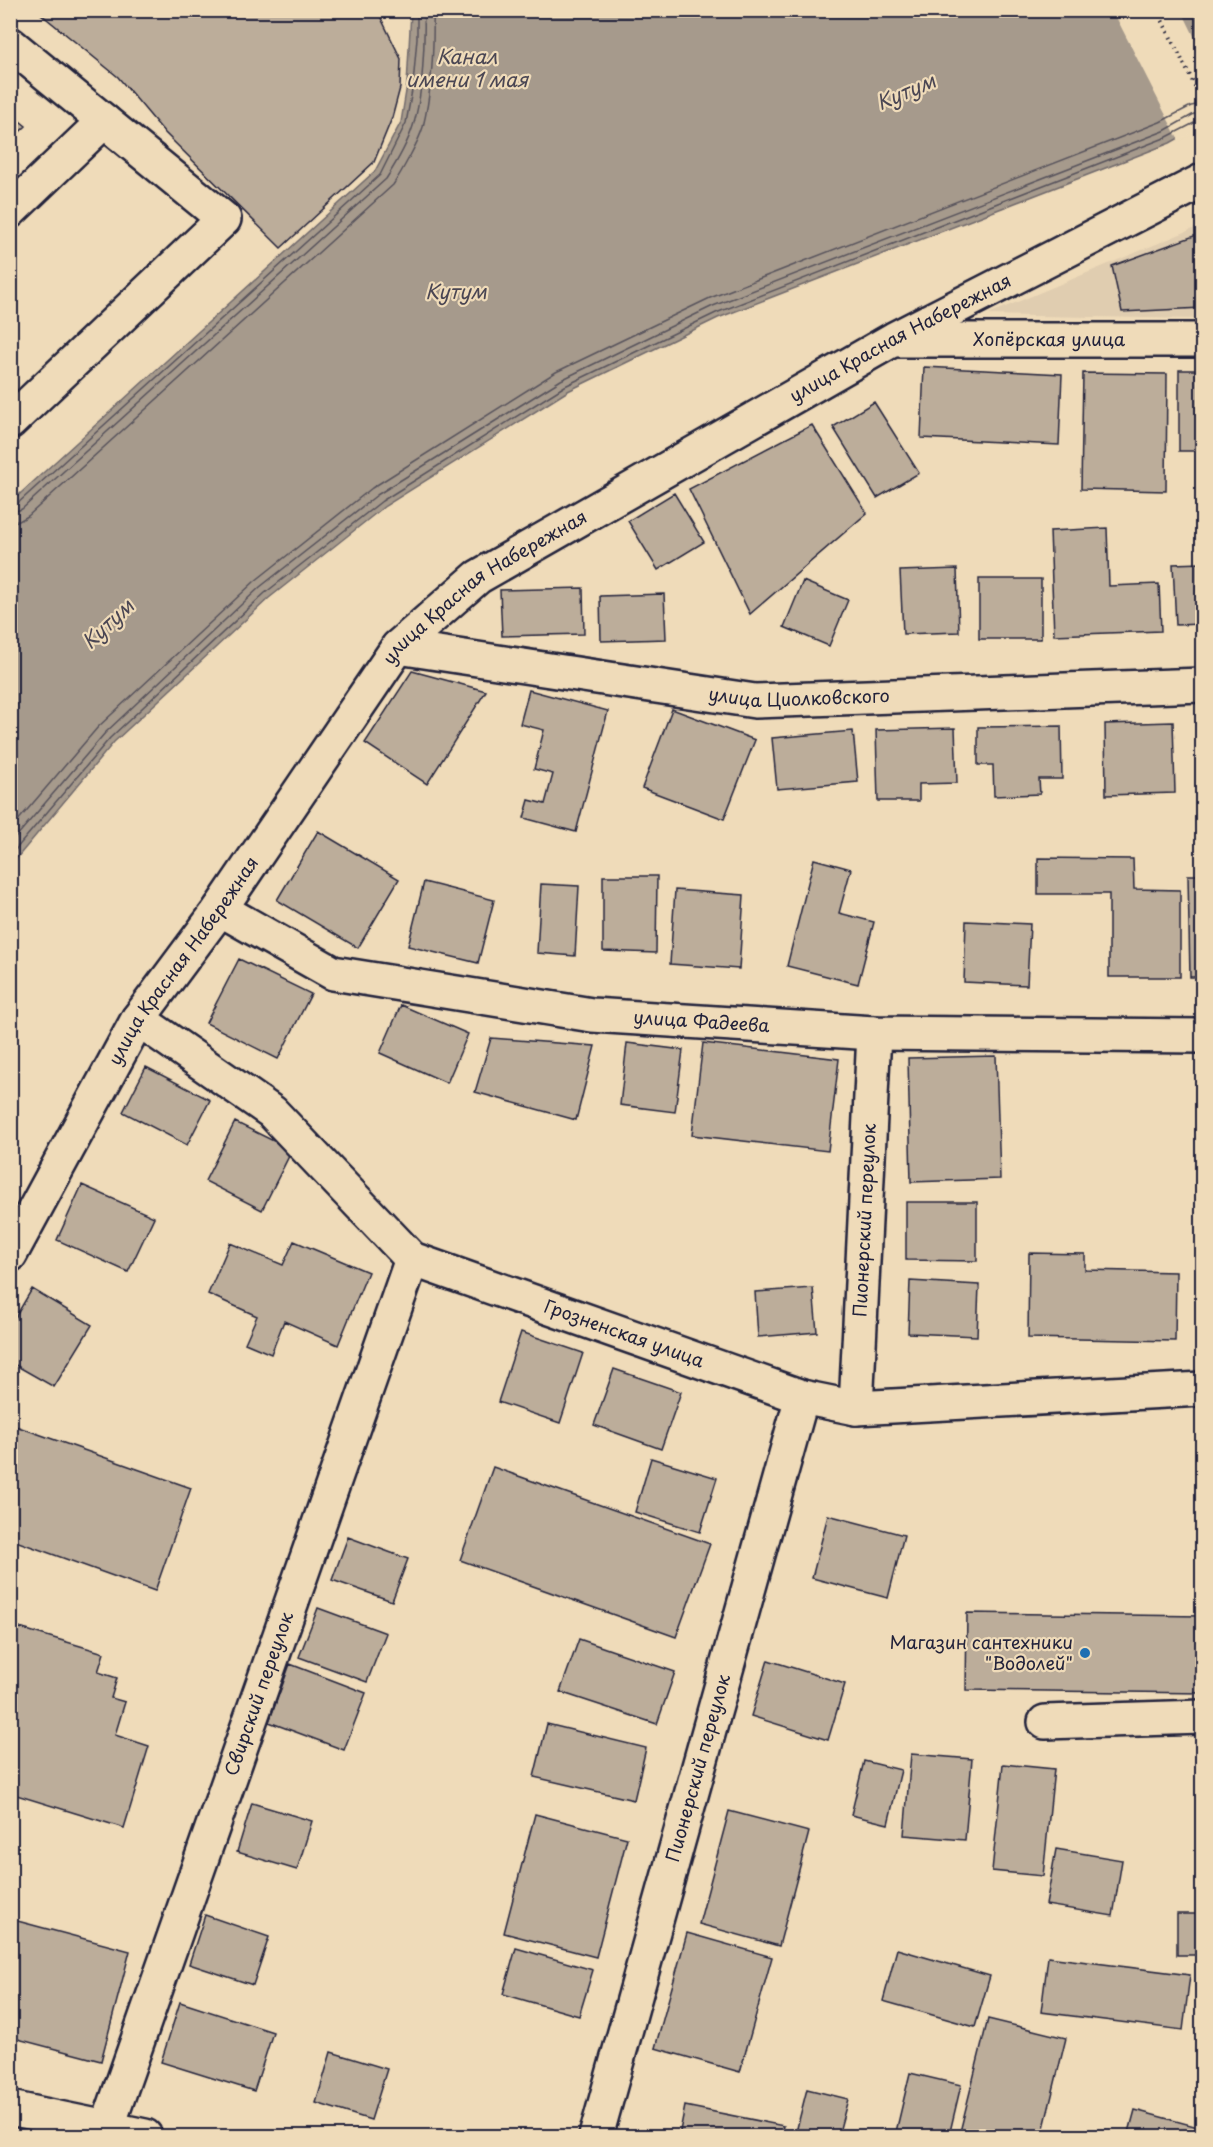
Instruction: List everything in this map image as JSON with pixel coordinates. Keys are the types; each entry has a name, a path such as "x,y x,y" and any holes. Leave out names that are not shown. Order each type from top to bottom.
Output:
{"street":[{"path":"10,44 224,219 10,422"},
{"path":"10,212 104,121"},
{"name":"улица Красная Набережная","path":"10,1255 138,1019 220,909 398,647 478,577 894,339 1203,181"},
{"name":"Хопёрская улица","path":"894,339 1203,340"},
{"name":"улица Циолковского","path":"398,647 755,701 1203,685"},
{"name":"улица Фадеева","path":"220,909 333,973 592,1015 874,1033 1203,1036"},
{"name":"Грозненская улица","path":"138,1019 272,1112 412,1259 802,1397 856,1408 1203,1389"},
{"name":"Пионерский переулок","path":"856,1408 874,1033"},
{"name":"Свирский переулок","path":"107,2128 412,1259"},
{"name":"Пионерский переулок","path":"596,2136 802,1397"},
{"path":"1045,1722 1203,1717"},
{"path":"10,2108 145,2136"}],"path":[{"path":"1157,10 1203,100"}],"shaded area":[{"path":"1202,225 1202,319 986,315"},
{"path":"11,2123 65,2136 11,2136"}],"water":[{"name":"Кутум","path":"411,11 1202,11 1202,125 1170,143 718,318 568,391 385,506 269,598 114,742 11,865 11,502 375,171 401,122 407,85"}],"pier":[{"path":"1113,11 1182,11 1202,52 1202,128 1179,141"}],"building":[{"path":"36,10 377,10 401,59 400,88 392,118 374,162 281,248 165,133 118,77"},
{"path":"10,113 26,126 10,141"},
{"path":"1202,233 1202,308 1122,312 1112,266"},
{"path":"924,367 1062,374 1059,445 921,438"},
{"path":"1179,370 1202,370 1202,451 1179,451"},
{"path":"1083,373 1167,374 1166,491 1081,489"},
{"path":"874,402 919,473 877,498 833,427"},
{"path":"812,425 867,513 750,614 689,489"},
{"path":"674,493 704,542 658,570 628,521"},
{"path":"1107,528 1109,586 1159,584 1161,631 1054,635 1050,531"},
{"path":"1202,563 1202,624 1176,625 1173,564"},
{"path":"957,569 959,632 903,634 900,571"},
{"path":"979,579 1041,579 1041,639 979,639"},
{"path":"803,581 848,600 829,646 784,627"},
{"path":"583,588 584,634 502,636 500,590"},
{"path":"664,594 666,639 601,641 600,596"},
{"path":"412,671 486,691 427,784 365,743"},
{"path":"529,690 608,711 576,832 524,818 529,800 545,804 553,774 534,769 544,730 520,724"},
{"path":"672,709 755,740 724,819 642,788"},
{"path":"1173,722 1175,793 1106,795 1105,724"},
{"path":"1061,726 1062,779 1039,779 1040,794 994,796 993,765 978,765 978,727"},
{"path":"955,728 957,783 919,784 919,801 878,801 876,730"},
{"path":"853,731 858,782 777,789 772,738"},
{"path":"318,831 399,879 358,948 277,900"},
{"path":"1038,858 1133,859 1134,889 1180,890 1180,977 1109,977 1109,894 1038,894"},
{"path":"814,859 851,869 839,913 874,922 858,984 787,966"},
{"path":"1188,875 1202,875 1202,977 1190,977"},
{"path":"603,876 657,876 656,953 603,951"},
{"path":"424,882 494,900 478,963 408,946"},
{"path":"541,884 579,886 575,956 537,953"},
{"path":"675,890 744,895 739,969 670,964"},
{"path":"966,921 1030,924 1027,985 964,982"},
{"path":"239,959 311,994 278,1059 206,1023"},
{"path":"401,1005 468,1034 447,1083 380,1053"},
{"path":"491,1038 595,1046 576,1120 475,1092"},
{"path":"627,1043 683,1050 675,1112 620,1105"},
{"path":"703,1043 839,1059 828,1151 692,1135"},
{"path":"996,1056 1000,1179 911,1182 908,1058"},
{"path":"146,1067 210,1100 187,1145 123,1112"},
{"path":"235,1122 292,1150 262,1210 205,1181"},
{"path":"82,1185 154,1217 128,1272 57,1240"},
{"path":"906,1202 977,1202 977,1261 906,1260"},
{"path":"294,1241 368,1272 338,1345 284,1321 271,1354 245,1343 257,1316 208,1294 230,1243 283,1265"},
{"path":"1029,1253 1085,1254 1085,1270 1176,1272 1175,1341 1028,1338"},
{"path":"910,1281 979,1285 977,1336 908,1333"},
{"path":"1202,1285 1202,1343 1201,1343"},
{"path":"813,1288 817,1332 758,1337 755,1292"},
{"path":"32,1289 92,1325 54,1387 10,1362 10,1326"},
{"path":"521,1332 583,1353 560,1423 498,1402"},
{"path":"614,1369 681,1392 661,1449 594,1425"},
{"path":"10,1424 191,1488 155,1591 10,1539"},
{"path":"651,1458 717,1478 700,1532 635,1512"},
{"path":"493,1467 710,1544 676,1637 460,1560"},
{"path":"828,1515 904,1535 888,1598 812,1578"},
{"path":"348,1537 408,1559 392,1601 332,1580"},
{"path":"318,1608 386,1633 367,1682 299,1657"},
{"name":"Магазин сантехники \"Водолей\"","path":"967,1613 1202,1616 1202,1693 966,1690"},
{"path":"13,1626 104,1653 98,1672 117,1678 111,1698 125,1702 115,1735 149,1746 124,1828 10,1793 10,1635"},
{"path":"579,1639 675,1672 657,1724 560,1692"},
{"path":"768,1660 845,1684 828,1740 751,1716"},
{"path":"290,1664 366,1693 344,1750 269,1722"},
{"path":"547,1724 646,1748 634,1800 534,1777"},
{"path":"911,1754 972,1759 965,1840 904,1835"},
{"path":"864,1761 901,1770 888,1824 851,1815"},
{"path":"1003,1764 1054,1769 1043,1876 992,1871"},
{"path":"252,1803 312,1821 297,1870 237,1852"},
{"path":"729,1811 809,1832 779,1946 699,1924"},
{"path":"535,1814 627,1838 596,1957 504,1933"},
{"path":"1056,1849 1122,1860 1113,1916 1046,1905"},
{"path":"1177,1914 1202,1914 1202,1955 1177,1955"},
{"path":"205,1915 269,1937 253,1985 189,1964"},
{"path":"10,1919 130,1951 101,2061 10,2037"},
{"path":"687,1933 772,1957 740,2072 655,2048"},
{"path":"516,1948 593,1970 579,2016 503,1994"},
{"path":"897,1949 990,1976 975,2027 883,2001"},
{"path":"1048,1957 1190,1975 1183,2030 1041,2012"},
{"path":"180,2002 273,2032 254,2091 161,2062"},
{"path":"988,2019 1066,2038 1042,2136 959,2136"},
{"path":"331,2052 387,2069 371,2120 316,2103"},
{"path":"910,2073 961,2085 949,2136 895,2136"},
{"path":"807,2089 848,2099 838,2136 795,2136"},
{"path":"685,2106 784,2126 782,2136 679,2136"},
{"path":"1135,2110 1202,2128 1202,2136 1128,2136"}],"place":[{"name":"Магазин сантехники \"Водолей\"","path":"1085,1653"}],"water label":[{"name":"Канал имени 1 мая","path":"467,68"}]}
